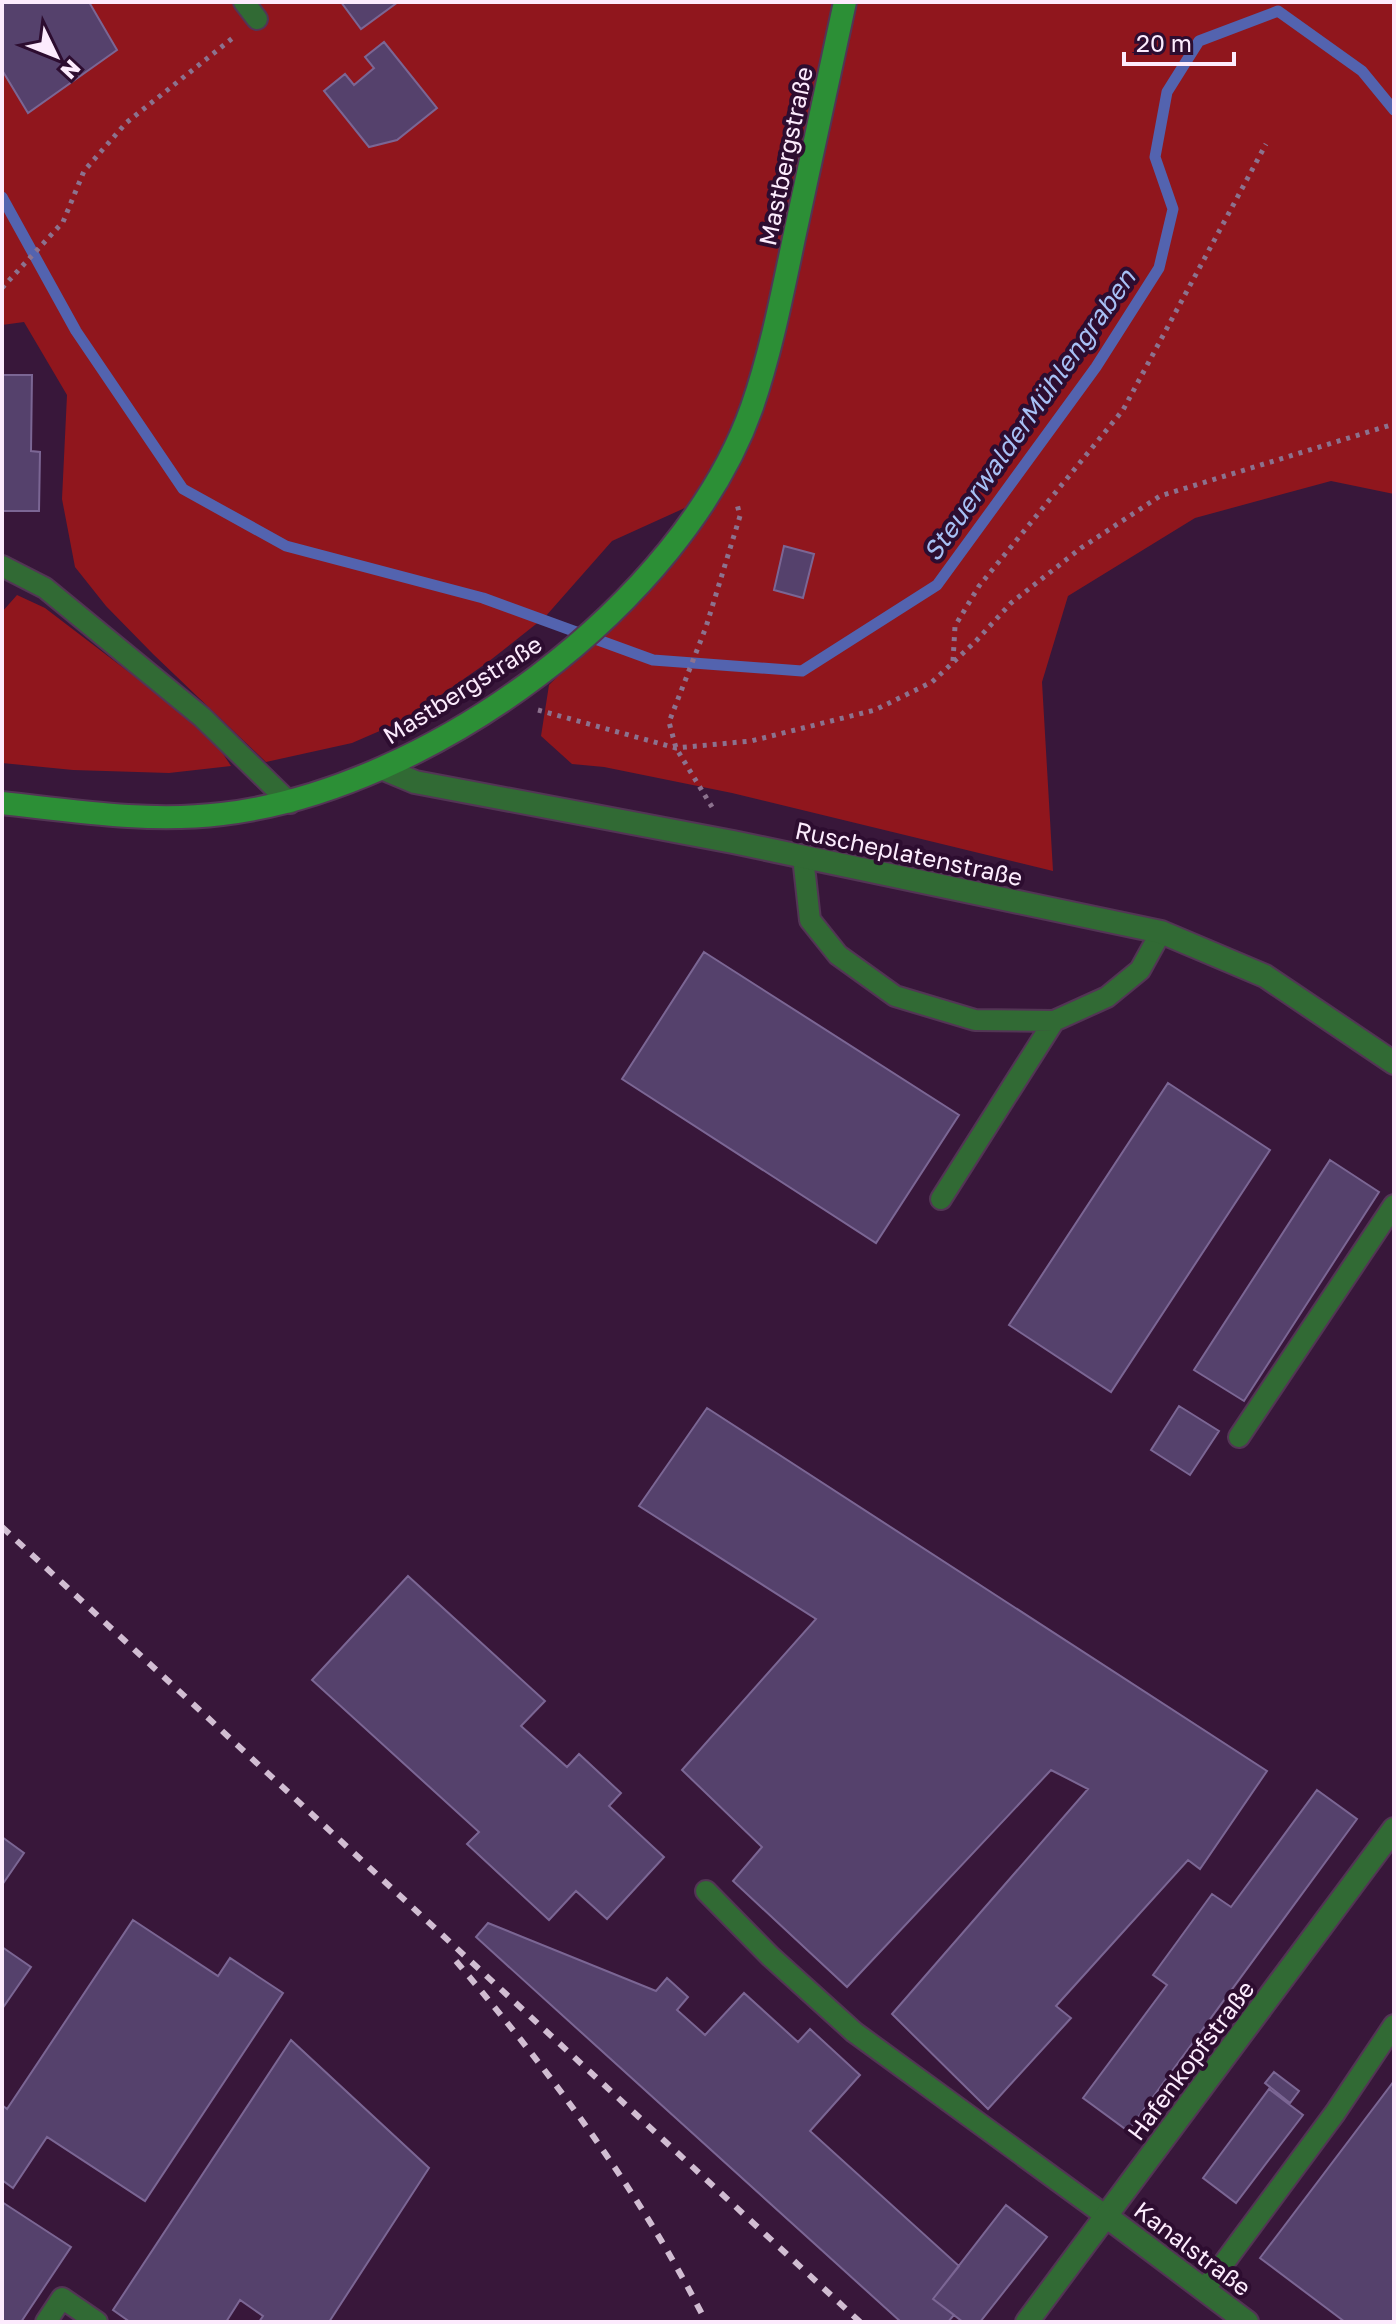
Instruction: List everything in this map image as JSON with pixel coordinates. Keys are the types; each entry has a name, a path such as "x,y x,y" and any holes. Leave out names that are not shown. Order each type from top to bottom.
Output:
{"main road":[{"name":"Mastbergstraße","path":"2,803 159,817 221,815 290,803 384,769 450,734 551,666 617,607 674,543 728,460 751,409 772,342 845,2"}],"street":[{"name":"Ruscheplatenstraße","path":"384,769 415,782 733,842 1161,932 1265,976 1394,1063"},
{"name":"Hafenkopfstraße","path":"1027,2322 1394,1829"},
{"name":"Kanalstraße","path":"1106,2216 1247,2322"}],"lane":[{"path":"244,2 257,19"},
{"path":"2,566 45,588 94,628 202,717 290,803"},
{"path":"803,857 810,920 838,955 895,996 975,1020 1054,1021 1107,997 1140,970 1161,932"},
{"path":"941,1199 1054,1021"},
{"path":"1239,1437 1394,1205"},
{"path":"706,1891 770,1956 854,2032 1106,2216"},
{"path":"1204,2290 1335,2113 1394,2025"},
{"path":"46,2322 62,2298 97,2322"}],"path":[{"path":"2,288 63,222 84,171 126,123 257,19"},
{"path":"953,662 955,626 979,586 1123,410 1266,144"},
{"path":"502,700 676,748 751,741 875,710 932,682 1011,603 1081,548 1160,496 1394,424"},
{"path":"728,460 740,516 706,627 669,722 676,748 733,842"}],"shaded area":[{"path":"2,2 1394,2 1394,494 1331,481 1195,518 1068,596 1042,682 1053,871 732,793 604,767 572,764 541,736 549,685 603,631 720,492 612,541 545,617 488,662 405,720 352,743 266,762 153,654 106,606 75,567 62,499 67,395 24,322 2,325"},
{"path":"17,595 45,608 172,705 214,740 231,766 169,773 73,770 2,763 2,612"}],"building":[{"path":"2,2 89,2 117,50 28,113 2,70"},
{"path":"341,2 398,2 361,29"},
{"path":"384,42 437,108 397,140 369,147 324,91 345,74 354,85 374,68 365,57"},
{"path":"2,375 32,375 31,451 40,452 39,511 2,511"},
{"path":"784,546 814,554 803,598 774,590"},
{"path":"704,952 959,1115 876,1243 622,1079"},
{"path":"1168,1083 1270,1150 1111,1392 1009,1325"},
{"path":"1330,1160 1379,1192 1244,1401 1194,1370"},
{"path":"1179,1406 1219,1431 1190,1475 1151,1450"},
{"path":"707,1408 1267,1771 1200,1869 1188,1860 1056,2006 1071,2018 988,2109 892,2014 1088,1789 1051,1770 847,1987 733,1881 762,1847 682,1770 816,1619 639,1506"},
{"path":"408,1576 545,1701 521,1726 567,1767 579,1754 621,1793 609,1806 664,1857 607,1919 576,1891 549,1920 467,1844 479,1832 312,1680"},
{"path":"1317,1790 1357,1819 1128,2131 1083,2098 1167,1985 1153,1975 1212,1894 1231,1907"},
{"path":"2,1837 24,1853 2,1885"},
{"path":"133,1920 218,1976 230,1958 283,1993 145,2201 47,2137 13,2188 2,2180 2,2105 7,2109"},
{"path":"488,1923 656,1991 667,1978 688,1997 677,2010 705,2035 744,1993 798,2042 810,2029 860,2075 810,2131 959,2266 933,2299 954,2315 948,2322 901,2322 476,1937"},
{"path":"2,1947 31,1967 2,2009"},
{"path":"291,2040 429,2168 329,2322 259,2322 263,2316 240,2300 226,2322 130,2322 113,2310"},
{"path":"1274,2072 1299,2091 1290,2103 1265,2083"},
{"path":"1394,2081 1394,2322 1345,2322 1260,2258"},
{"path":"1269,2089 1303,2115 1236,2203 1203,2178"},
{"path":"2,2202 71,2247 21,2322 2,2322"},
{"path":"1006,2205 1047,2237 980,2322 963,2322 933,2299"}],"waterway":[{"name":"SteuerwalderMühlengraben","path":"2,197 76,331 183,489 286,546 483,598 653,660 802,671 937,585 1096,367 1159,268 1173,209 1155,157 1167,92 1199,41 1278,11 1362,71 1394,110"}],"railway":[{"path":"2,1527 860,2322"},
{"path":"456,1961 526,2046 592,2134 652,2226 706,2322"}]}
